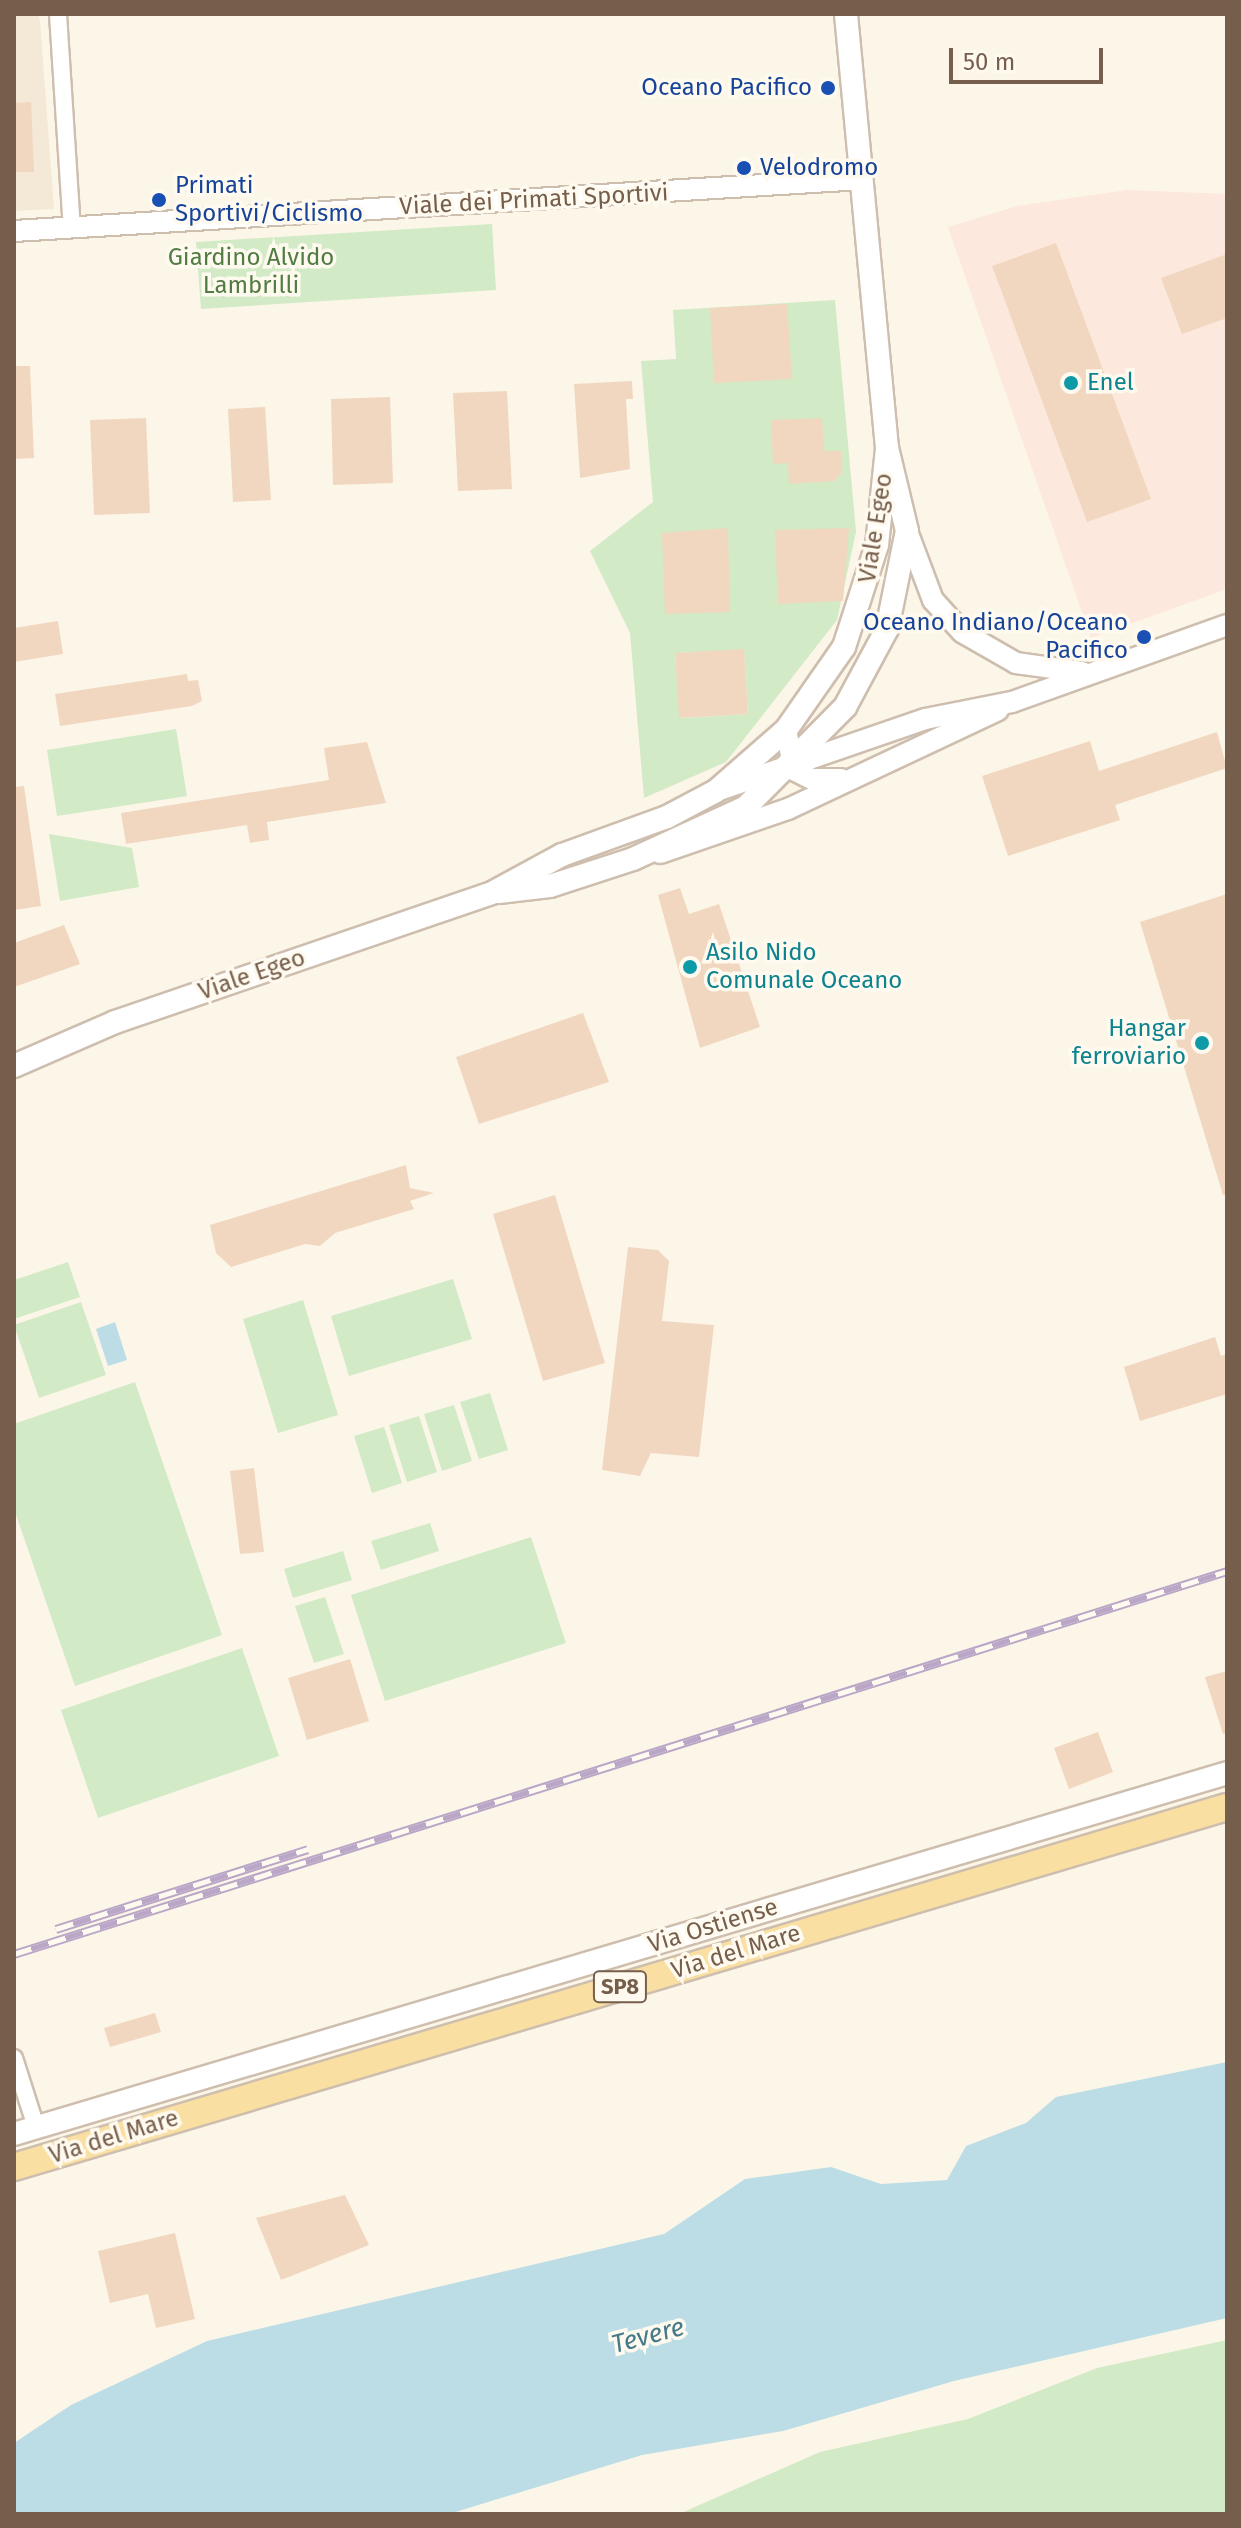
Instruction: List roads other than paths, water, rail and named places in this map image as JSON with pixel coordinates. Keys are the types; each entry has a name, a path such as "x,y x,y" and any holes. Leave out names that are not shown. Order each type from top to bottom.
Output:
{"main road":[{"name":"Viale Egeo","path":"494,892 550,886 647,854 738,812 791,767 845,707 874,659 899,590 907,531 887,448 846,14"},
{"name":"Viale Egeo","path":"14,1066 115,1022 494,892 562,855 667,817 716,791 786,730 829,673 857,619 877,545 887,448"},
{"name":"Via Ostiense","path":"14,2134 1227,1773"},
{"name":"Via del Mare","path":"14,2167 1227,1807"}],"street":[{"path":"58,14 72,228"},
{"name":"Viale dei Primati Sportivi","path":"14,231 861,179"},
{"path":"907,531 933,600 962,632 1016,663 1094,673"},
{"path":"647,854 756,822 1012,702 1227,625"},
{"path":"791,767 925,719 1012,702"},
{"path":"786,730 791,767"},
{"path":"791,767 812,779 849,778"},
{"name":"Viale Egeo","path":"716,791 791,767"},
{"path":"14,2058 36,2127"}],"water":[{"path":"115,1322 127,1360 108,1366 96,1329"},
{"name":"Tevere","path":"1227,2062 1227,2318 954,2381 783,2431 642,2455 449,2514 14,2514 14,2443 71,2405 207,2341 664,2234 745,2179 831,2167 881,2184 947,2180 966,2146 1026,2123 1056,2097"}],"railway":[{"path":"14,1954 1227,1571"},
{"path":"56,1929 308,1849"}],"place":[{"name":"Oceano Pacifico","path":"828,88"},
{"name":"Velodromo","path":"744,168"},
{"name":"Primati Sportivi/Ciclismo","path":"159,200"},
{"name":"Enel","path":"1071,383"},
{"name":"Oceano Indiano/Oceano Pacifico","path":"1144,637"},
{"name":"Asilo Nido Comunale Oceano","path":"690,967"},
{"name":"Hangar ferroviario","path":"1202,1043"}],"park label":[{"name":"Giardino Alvido Lambrilli","path":"251,272"}]}
